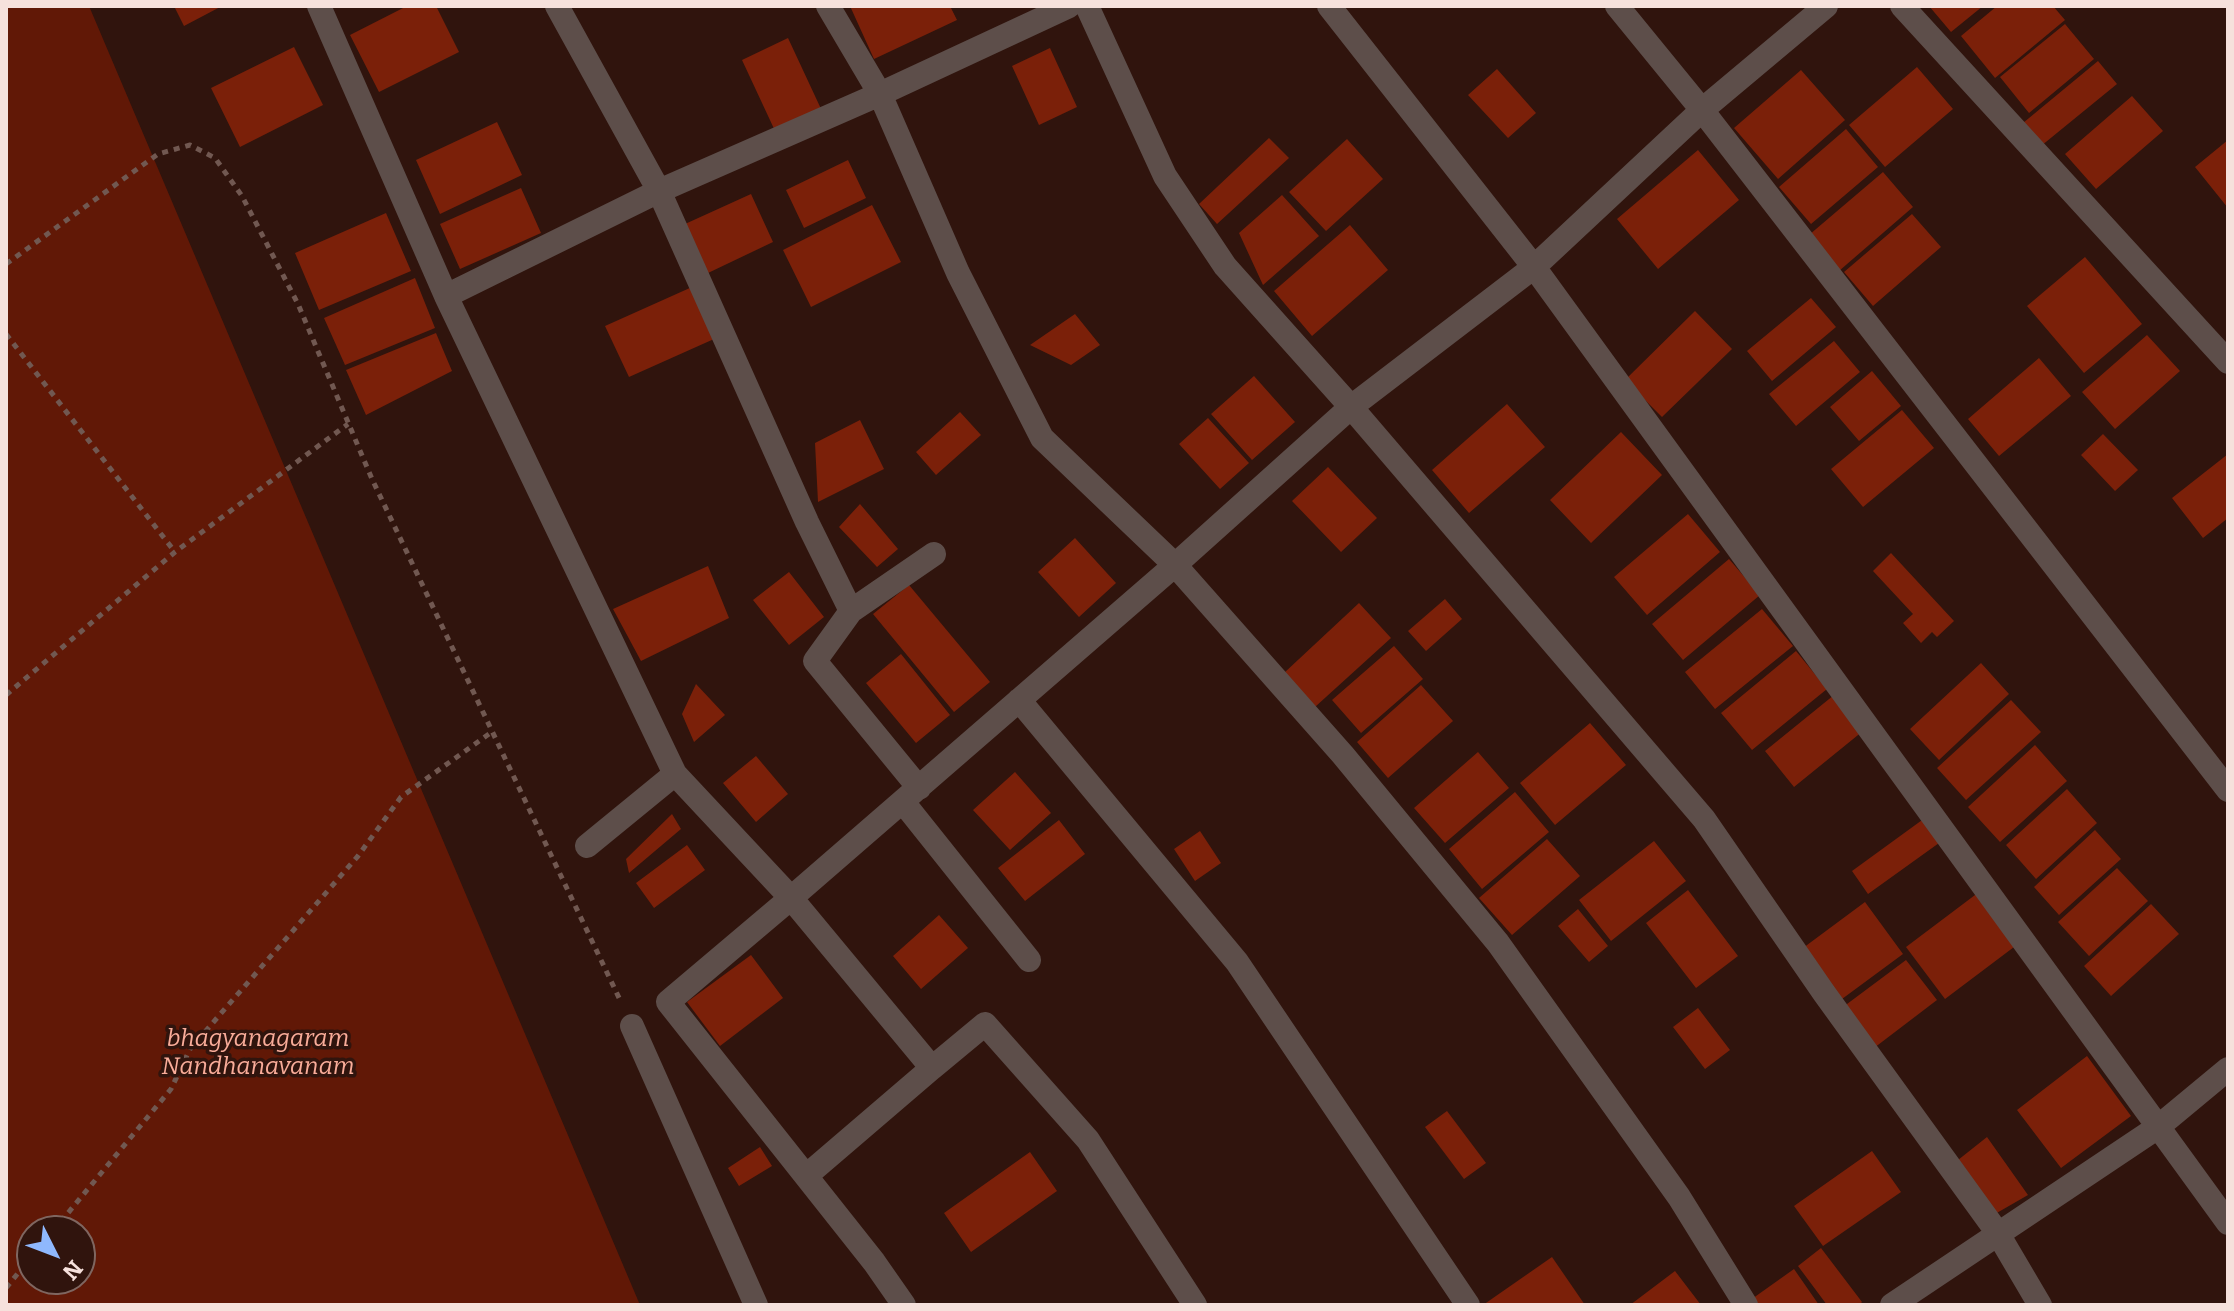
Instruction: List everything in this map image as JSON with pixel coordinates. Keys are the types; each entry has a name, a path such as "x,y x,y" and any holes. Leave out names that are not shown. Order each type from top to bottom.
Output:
{"street":[{"path":"319,6 446,296 675,774 791,898 932,1068"},
{"path":"557,6 659,191 807,522 851,611"},
{"path":"828,6 880,94 958,273 1042,438 1175,565 1343,755 1498,943 1679,1197 1746,1305"},
{"path":"446,296 659,191 880,94 1069,6"},
{"path":"1087,6 1165,176 1225,266 1351,407 1704,819 1824,993 1997,1232 2040,1305"},
{"path":"1329,6 1534,267 2228,1223"},
{"path":"1617,6 1702,110 2228,790"},
{"path":"904,1305 874,1262 668,1002 911,795 1351,407 1534,267 1702,110 1826,6"},
{"path":"1902,6 2228,362"},
{"path":"934,554 851,611 815,661 1029,960"},
{"path":"1019,700 1237,962 1468,1305"},
{"path":"587,846 675,774"},
{"path":"806,1176 985,1024 1088,1140 1195,1305"},
{"path":"632,1026 756,1305"},
{"path":"1892,1305 2158,1127 2228,1069"}],"path":[{"path":"6,264 158,154 190,145 215,158 242,196 298,304 372,479 632,1026"},
{"path":"6,334 175,552"},
{"path":"6,695 175,552 348,424"},
{"path":"66,1215 171,1089 190,1049 358,856 401,797 493,731"}],"green space":[{"name":"bhagyanagaram Nandhanavanam","path":"6,6 89,6 640,1305 6,1305"}],"building":[{"path":"174,6 222,6 184,26"},
{"path":"407,6 436,6 459,52 379,92 350,35"},
{"path":"850,6 950,6 957,20 874,59"},
{"path":"1929,6 1983,6 1951,32"},
{"path":"1997,6 2053,6 2065,20 1995,78 1961,36"},
{"path":"2065,24 2094,59 2029,113 2000,77"},
{"path":"788,38 822,111 776,133 742,60"},
{"path":"294,47 323,105 240,147 211,88"},
{"path":"1050,48 1077,107 1039,125 1012,66"},
{"path":"2098,61 2117,84 2041,146 2023,123"},
{"path":"1917,67 1953,109 1885,167 1849,125"},
{"path":"1497,69 1536,113 1508,138 1468,95"},
{"path":"1801,70 1845,120 1778,179 1734,128"},
{"path":"2132,96 2163,131 2096,189 2065,154"},
{"path":"497,122 522,175 440,214 416,160"},
{"path":"1846,129 1878,167 1811,224 1779,187"},
{"path":"1269,138 1289,158 1217,224 1199,204"},
{"path":"1347,139 1383,179 1326,231 1289,192"},
{"path":"2228,140 2228,208 2195,167"},
{"path":"1698,150 1739,200 1658,269 1617,219"},
{"path":"848,160 866,198 804,228 786,190"},
{"path":"1883,172 1913,207 1839,271 1809,235"},
{"path":"521,188 541,233 460,269 440,224"},
{"path":"751,194 773,242 708,273 685,224"},
{"path":"1282,195 1319,236 1263,285 1239,233"},
{"path":"872,205 901,262 811,307 783,250"},
{"path":"386,213 411,271 319,310 295,253"},
{"path":"1912,214 1941,247 1873,306 1844,272"},
{"path":"1350,225 1388,270 1312,336 1274,291"},
{"path":"2085,257 2142,324 2084,373 2027,306"},
{"path":"415,278 435,328 345,365 324,318"},
{"path":"692,287 714,339 629,377 605,326"},
{"path":"1811,298 1836,327 1772,381 1747,351"},
{"path":"1695,311 1732,349 1662,417 1625,380"},
{"path":"1075,314 1100,345 1071,365 1030,345"},
{"path":"436,333 452,371 366,415 346,370"},
{"path":"2147,335 2180,371 2115,429 2082,392"},
{"path":"1834,341 1860,372 1796,426 1769,394"},
{"path":"2039,358 2071,396 1999,456 1968,419"},
{"path":"1872,371 1901,406 1859,441 1830,407"},
{"path":"1254,376 1295,422 1252,460 1211,414"},
{"path":"1507,404 1545,447 1469,513 1432,470"},
{"path":"1902,410 1934,448 1863,507 1831,469"},
{"path":"960,412 981,435 936,475 916,452"},
{"path":"1208,418 1249,463 1220,489 1179,444"},
{"path":"860,420 884,469 818,502 815,443"},
{"path":"1621,432 1662,475 1591,543 1550,500"},
{"path":"2103,434 2138,470 2115,491 2081,455"},
{"path":"2228,454 2228,518 2203,538 2172,498"},
{"path":"1328,467 1377,518 1341,552 1292,501"},
{"path":"860,504 898,549 877,567 839,527"},
{"path":"1688,514 1720,552 1647,615 1614,577"},
{"path":"1075,538 1116,583 1079,617 1038,572"},
{"path":"1891,553 1954,621 1937,637 1932,632 1921,643 1903,623 1913,614 1873,571"},
{"path":"1729,559 1760,595 1683,660 1652,624"},
{"path":"708,566 729,618 641,661 613,609"},
{"path":"789,572 824,617 789,645 753,600"},
{"path":"909,585 990,682 954,712 873,614"},
{"path":"1445,599 1462,619 1426,651 1408,631"},
{"path":"1359,603 1391,638 1315,707 1284,673"},
{"path":"1762,609 1793,646 1715,709 1685,672"},
{"path":"1394,646 1423,679 1361,733 1332,700"},
{"path":"1796,651 1827,689 1752,750 1721,713"},
{"path":"901,654 950,715 916,743 866,683"},
{"path":"1981,663 2009,694 1939,760 1910,729"},
{"path":"696,684 725,715 694,742 682,714"},
{"path":"1421,685 1453,721 1388,778 1357,742"},
{"path":"1834,695 1863,731 1794,787 1765,751"},
{"path":"2011,700 2041,732 1966,800 1937,768"},
{"path":"1590,723 1626,765 1555,825 1520,783"},
{"path":"2035,745 2067,781 2000,842 1968,807"},
{"path":"1478,752 1509,788 1445,843 1414,808"},
{"path":"756,756 788,794 756,822 723,783"},
{"path":"1015,772 1051,813 1010,850 973,810"},
{"path":"2067,789 2097,823 2036,879 2006,845"},
{"path":"1515,792 1549,832 1482,889 1449,849"},
{"path":"672,814 681,829 629,873 626,859"},
{"path":"1929,815 1946,838 1868,894 1852,871"},
{"path":"1059,820 1085,854 1025,901 998,868"},
{"path":"2095,830 2121,859 2059,915 2034,887"},
{"path":"1200,831 1221,863 1195,881 1174,849"},
{"path":"1547,839 1580,876 1512,935 1479,898"},
{"path":"1654,841 1686,881 1611,941 1579,900"},
{"path":"687,845 705,870 654,908 636,883"},
{"path":"2117,868 2148,901 2089,956 2058,922"},
{"path":"1688,890 1738,956 1696,988 1646,923"},
{"path":"1979,892 2018,944 1945,999 1906,947"},
{"path":"1865,902 1903,954 1842,999 1803,948"},
{"path":"2151,904 2179,934 2111,996 2084,966"},
{"path":"1578,909 1608,946 1589,962 1558,926"},
{"path":"939,915 968,948 921,989 893,956"},
{"path":"751,955 783,998 720,1046 687,1002"},
{"path":"1906,960 1937,1000 1874,1048 1843,1007"},
{"path":"1698,1008 1730,1050 1705,1069 1673,1027"},
{"path":"2087,1056 2131,1116 2061,1168 2017,1110"},
{"path":"1447,1111 1486,1163 1464,1179 1425,1127"},
{"path":"1987,1137 2028,1195 1995,1214 1958,1160"},
{"path":"760,1147 772,1166 739,1186 728,1168"},
{"path":"1872,1151 1901,1192 1823,1246 1794,1206"},
{"path":"1030,1152 1057,1191 971,1252 944,1213"},
{"path":"1821,1248 1862,1302 1859,1305 1827,1305 1798,1266"},
{"path":"1552,1257 1585,1305 1483,1305"},
{"path":"1794,1269 1819,1305 1752,1305 1749,1301"},
{"path":"1675,1271 1701,1305 1630,1305"}]}
